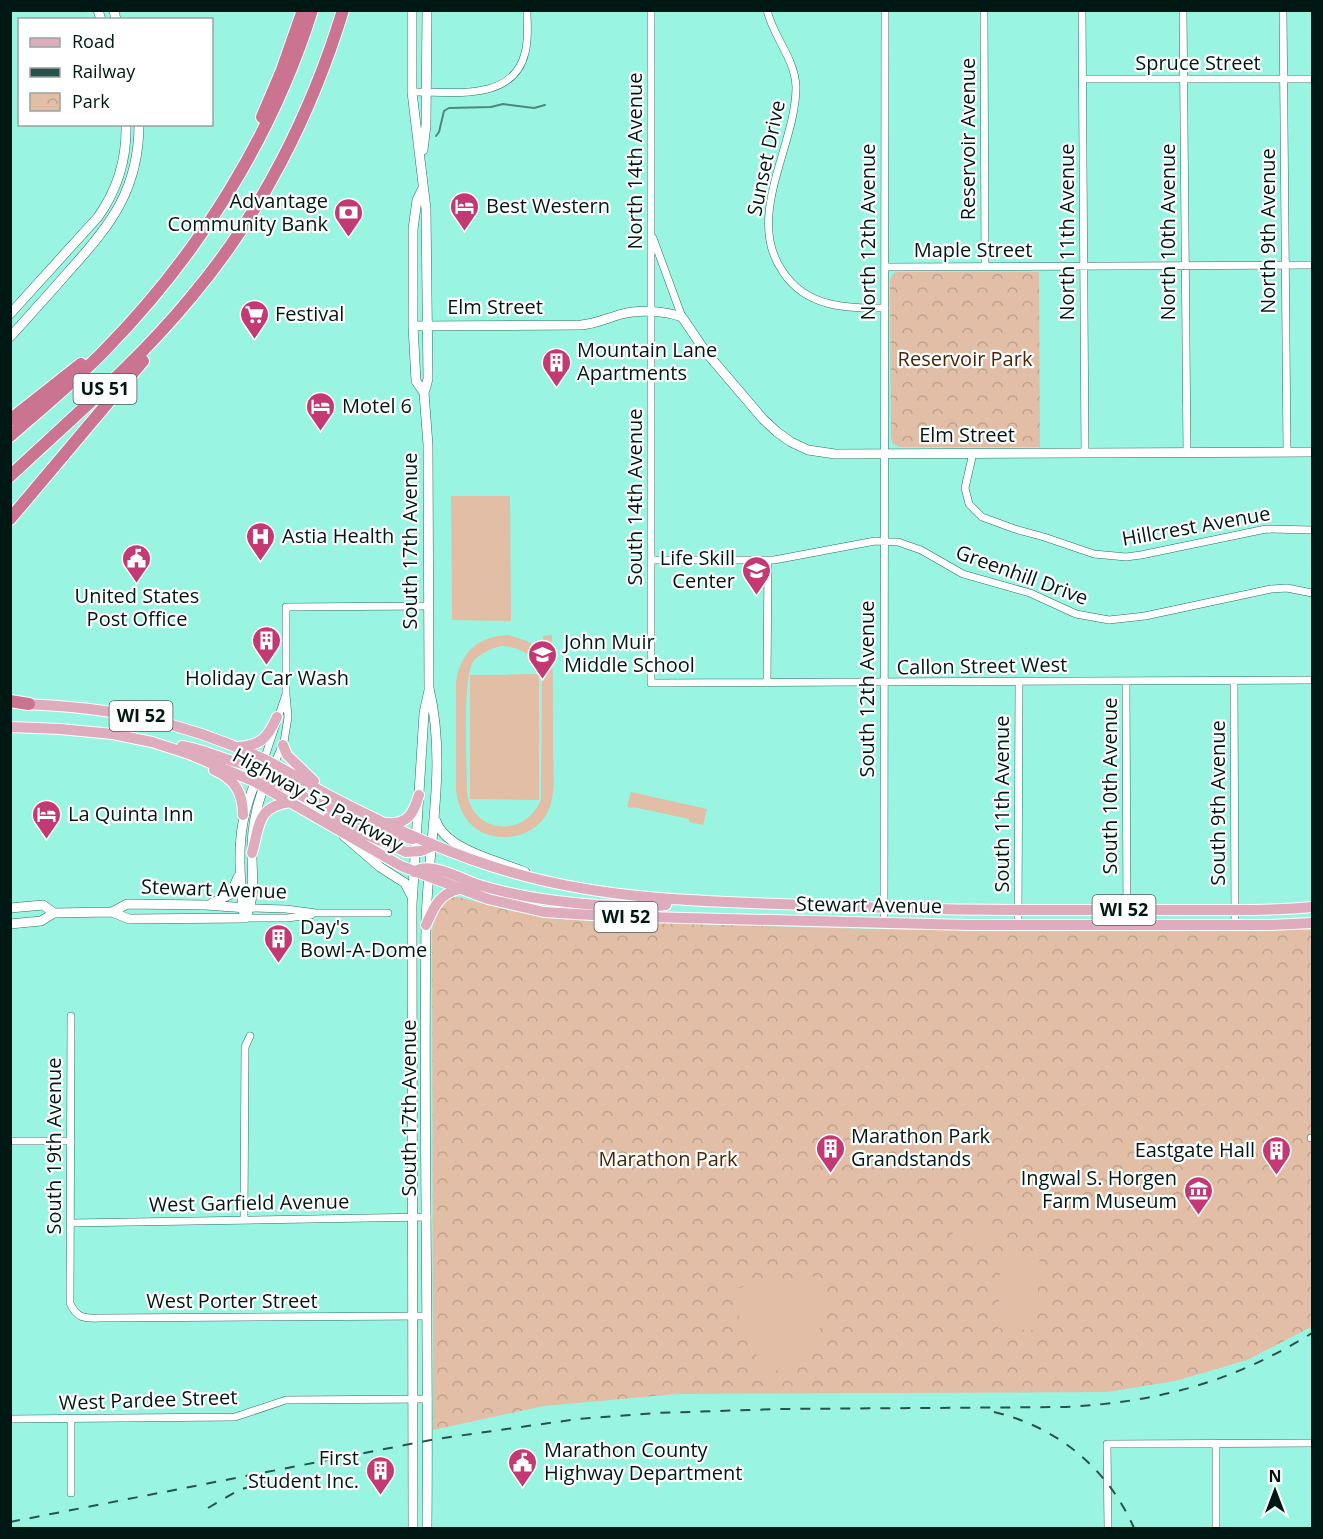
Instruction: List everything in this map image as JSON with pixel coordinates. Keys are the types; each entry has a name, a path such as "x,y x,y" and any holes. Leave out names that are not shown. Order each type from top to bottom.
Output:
{"highway":[{"path":"238,174 282,70 303,10"},
{"name":"US 51","path":"10,436 104,351 157,291 196,240 261,137 298,52 312,10"},
{"name":"US 51","path":"10,476 114,380 193,295 236,236 282,159 312,94 343,10"},
{"path":"10,420 90,356 157,291"},
{"path":"10,519 178,320 193,295"},
{"path":"10,703 28,704"}],"main road":[{"path":"412,10 412,92 422,162 423,188"},
{"path":"422,162 426,128 427,10"},
{"path":"10,314 98,217 107,203 118,180 123,161 126,126"},
{"path":"10,337 98,238 117,213 128,191 133,174 138,150 139,126"},
{"name":"South 17th Avenue","path":"412,1528 412,905 423,712 429,688 428,445 424,393 428,382 426,209 423,188"},
{"name":"South 17th Avenue","path":"423,188 417,200 413,230 413,326 416,381 424,393"},
{"name":"Elm Street","path":"413,326 581,325 596,323 627,313 652,312 682,317 705,351 763,419 791,442 817,452 836,454 1312,452"},
{"name":"South 17th Avenue","path":"427,1528 426,925 437,783 436,716 429,688"},
{"name":"Highway 52 Parkway","path":"28,704 84,707 153,718 237,747 330,796 433,846"},
{"path":"237,747 261,742 271,730 277,717"},
{"name":"Highway 52 Parkway","path":"10,728 89,731 158,744 177,750 262,783 390,861 414,872 431,873"},
{"path":"158,744 192,747 267,764 255,815 245,918"},
{"path":"283,745 290,759 330,796"},
{"path":"177,750 232,781 240,794 243,815 240,871 246,908"},
{"path":"262,783 276,782 301,796 397,837 406,840 416,838"},
{"path":"243,815 262,783"},
{"path":"384,822 399,823 409,818 420,795"},
{"path":"252,853 262,818 267,810 275,805 290,802"},
{"path":"310,813 346,825 403,851 416,852 433,846"},
{"path":"435,819 443,835 464,848 549,883"},
{"path":"333,827 375,863 405,883 410,892 412,905"},
{"name":"Stewart Avenue","path":"433,846 482,864 549,883 616,895 688,902 884,909 1235,910 1312,907"},
{"path":"207,905 231,894 240,871"},
{"path":"431,873 536,899 640,907 688,902"},
{"name":"Stewart Avenue","path":"431,873 459,889 506,904 544,912 574,915 1018,926 1235,925 1312,922"},
{"path":"426,925 440,898 448,892 459,889"},
{"name":"Stewart Avenue","path":"111,912 127,904 246,908"},
{"name":"Stewart Avenue","path":"10,908 43,905 54,913"},
{"name":"Stewart Avenue","path":"10,924 42,921 54,913 111,912 129,919 245,918"}],"street":[{"path":"412,92 483,91 508,80 524,56 527,40 527,10"},
{"name":"North 14th Avenue","path":"651,10 652,312"},
{"name":"Sunset Drive","path":"766,10 790,60 796,82 792,112 768,218 772,254 785,276 795,287 812,298 839,307 885,308"},
{"name":"North 12th Avenue","path":"884,454 885,10"},
{"name":"Reservoir Avenue","path":"984,10 985,267"},
{"name":"North 11th Avenue","path":"1082,10 1085,453"},
{"name":"North 10th Avenue","path":"1183,10 1187,452"},
{"name":"North 9th Avenue","path":"1283,10 1287,452"},
{"name":"Spruce Street","path":"1083,79 1312,79"},
{"name":"Elm Street","path":"652,234 682,317"},
{"name":"Maple Street","path":"885,267 1312,265"},
{"name":"South 14th Avenue","path":"651,683 652,312"},
{"name":"Hillcrest Avenue","path":"973,453 965,488 969,504 977,513 1005,526 1094,554 1126,557 1266,529 1312,530"},
{"name":"South 12th Avenue","path":"884,454 884,924"},
{"name":"Greenhill Drive","path":"651,560 768,560 884,541 904,544 921,550 970,576 1030,593 1076,614 1109,620 1144,616 1271,589 1287,588 1312,592"},
{"path":"767,683 768,560"},
{"path":"267,764 283,745 288,712 286,606 429,606"},
{"name":"Callon Street West","path":"651,683 1312,680"},
{"name":"South 11th Avenue","path":"1018,926 1019,681"},
{"name":"South 10th Avenue","path":"1126,681 1127,926"},
{"name":"South 9th Avenue","path":"1234,681 1235,925"},
{"path":"267,764 277,717 286,694"},
{"name":"Stewart Avenue","path":"246,908 316,913 388,913"},
{"name":"Stewart Avenue","path":"245,918 290,918 316,913"},
{"name":"South 19th Avenue","path":"70,1276 71,1016"},
{"path":"244,1219 245,1047 250,1036"},
{"path":"10,1141 71,1141"},
{"name":"West Garfield Avenue","path":"71,1223 427,1217"},
{"name":"West Porter Street","path":"70,1276 70,1303 76,1314 83,1318 427,1316"},
{"name":"West Pardee Street","path":"10,1419 235,1417 286,1400 428,1399"},
{"path":"71,1419 71,1494"},
{"path":"1108,1528 1107,1444 1312,1443"},
{"path":"1216,1444 1216,1528"}],"green space":[{"name":"Reservoir Park","path":"896,272 1039,272 1040,447 900,447 893,444 891,437 890,281"},
{"path":"451,496 510,496 511,621 452,620"},
{"path":"508,635 527,641 542,653 543,636 552,635 554,778 552,799 546,815 533,829 505,837 486,834 474,827 465,817 459,805 456,791 456,681 462,661 467,654 480,643 497,636","holes":["501,646 528,654 537,664 542,678 541,799 534,812 524,820 513,825 501,826 489,824 471,807 467,793 466,704 467,686 473,662 489,650"]},
{"path":"539,674 539,800 470,799 470,675"},
{"path":"631,792 707,809 703,825 689,822 689,819 627,807"},
{"name":"Marathon Park","path":"451,897 511,911 589,921 905,930 1312,930 1311,1327 1247,1360 1175,1381 1107,1392 677,1394 544,1406 433,1430 432,933 437,912 442,904"},
{"path":"953,1225 991,1226 990,1247 952,1245"},
{"path":"1001,1251 1040,1253 1036,1330 998,1328"},
{"path":"816,1276 824,1310 822,1325 816,1337 796,1359 766,1376 730,1297 734,1289 772,1281"}],"waterway":[{"path":"436,136 444,111 449,108 491,107 503,104 534,108 545,105"}],"railway":[{"path":"10,1522 436,1439 578,1419 656,1413 780,1409 1066,1407 1133,1400 1224,1377 1253,1365 1312,1333"},
{"path":"994,1412 1039,1428 1078,1454 1110,1487 1134,1528"},
{"path":"208,1508 239,1490 269,1481"}],"place":[{"name":"Best Western","path":"465,232"},
{"name":"Advantage Community Bank","path":"349,238"},
{"name":"Festival","path":"254,340"},
{"name":"Mountain Lane Apartments","path":"556,388"},
{"name":"Motel 6","path":"321,432"},
{"name":"Astia Health","path":"261,562"},
{"name":"United States Post Office","path":"137,584"},
{"name":"Life Skill Center","path":"756,596"},
{"name":"Holiday Car Wash","path":"267,666"},
{"name":"John Muir Middle School","path":"543,680"},
{"name":"La Quinta Inn","path":"47,840"},
{"name":"Day's Bowl-A-Dome","path":"279,964"},
{"name":"Marathon Park Grandstands","path":"830,1174"},
{"name":"Eastgate Hall","path":"1276,1176"},
{"name":"Ingwal S. Horgen Farm Museum","path":"1198,1216"},
{"name":"Marathon County Highway Department","path":"523,1488"},
{"name":"First Student Inc.","path":"380,1496"}]}
